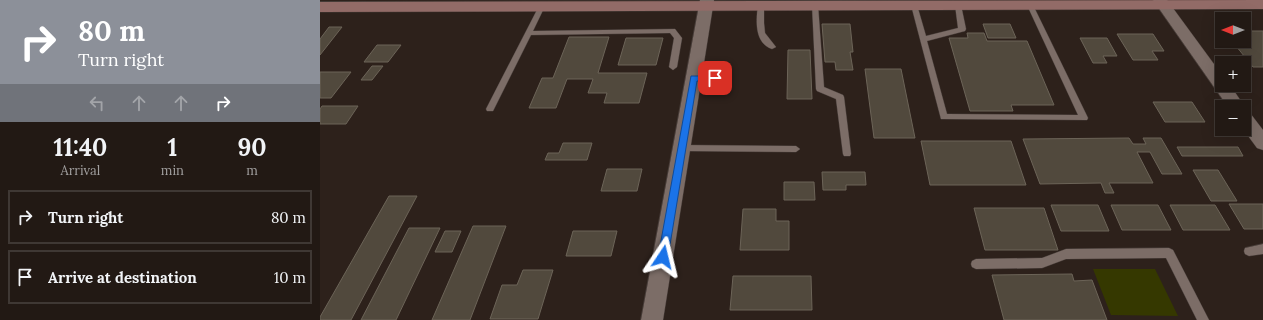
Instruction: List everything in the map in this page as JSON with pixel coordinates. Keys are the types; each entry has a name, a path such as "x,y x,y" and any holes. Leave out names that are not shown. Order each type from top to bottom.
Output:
{"main road":[{"path":"320,7 542,6 706,3 761,5 814,5 847,3 914,5 1030,5 1162,2 1263,4"}],"street":[{"path":"1162,2 1232,100"},
{"path":"652,320 706,3"},
{"path":"1251,127 1263,143"}],"lane":[{"path":"761,5 760,33 772,47"},
{"path":"814,5 820,89 840,98 848,154"},
{"path":"914,5 944,117 1084,118 1030,5"},
{"path":"924,39 962,29 958,5"},
{"path":"490,109 542,6"},
{"path":"528,33 672,31 678,38 673,67"},
{"path":"694,78 715,78"},
{"path":"682,148 796,149"},
{"path":"1249,251 1263,249"},
{"path":"976,264 1042,263 1066,254 1169,252 1203,320"}],"shaded area":[{"path":"1093,269 1155,269 1178,316 1111,315"}],"building":[{"path":"822,24 850,24 853,52 850,52 853,70 836,70 835,62 825,62"},
{"path":"983,24 1010,24 1016,38 988,38"},
{"path":"329,27 342,27 320,55 320,39"},
{"path":"1251,31 1263,31 1263,67 1253,67 1251,65 1251,56 1244,56 1238,48 1251,48"},
{"path":"967,33 984,33 987,41 1027,41 1054,105 1011,105 1013,111 970,111 949,38 968,38"},
{"path":"1117,34 1153,34 1164,51 1152,51 1158,60 1133,60"},
{"path":"569,37 609,37 598,73 647,73 639,103 604,103 607,93 588,93 593,79 567,79 556,108 529,108 542,78 553,78"},
{"path":"626,38 663,38 656,65 618,65"},
{"path":"1080,38 1107,38 1117,56 1103,56 1107,63 1093,63"},
{"path":"377,45 401,45 388,62 364,62"},
{"path":"788,50 810,50 812,99 787,99"},
{"path":"372,66 383,66 372,80 361,80"},
{"path":"865,69 901,69 915,138 874,138"},
{"path":"320,72 351,72 331,98 320,98"},
{"path":"1153,102 1192,102 1205,122 1165,122"},
{"path":"322,106 358,106 346,124 320,124 320,109"},
{"path":"1129,138 1133,144 1146,144 1143,138 1161,138 1182,174 1162,174 1150,152 1137,152 1153,183 1109,183 1114,193 1105,193 1101,183 1040,184 1023,139"},
{"path":"921,141 1011,141 1026,185 930,185"},
{"path":"563,143 592,143 587,160 545,160 548,153 559,153"},
{"path":"1177,147 1238,147 1243,156 1182,156"},
{"path":"607,169 642,169 637,191 601,191"},
{"path":"1193,170 1218,170 1237,201 1211,201"},
{"path":"822,172 865,172 866,185 846,185 846,190 823,190"},
{"path":"784,182 814,182 815,200 784,200"},
{"path":"389,196 417,196 351,320 320,320 320,317"},
{"path":"1229,204 1263,204 1263,229 1244,229"},
{"path":"1051,205 1098,205 1109,231 1061,231"},
{"path":"1111,205 1158,205 1171,230 1122,230"},
{"path":"1170,205 1215,205 1230,230 1183,230"},
{"path":"974,208 1044,208 1058,250 985,250"},
{"path":"743,209 776,209 776,221 789,221 789,250 740,250"},
{"path":"473,226 506,226 470,320 432,320"},
{"path":"409,228 440,228 396,320 361,320"},
{"path":"445,231 461,231 452,252 435,252"},
{"path":"573,231 617,231 611,256 566,256"},
{"path":"523,270 553,270 538,319 490,319 502,285 517,285"},
{"path":"1072,274 1074,281 1092,280 1107,320 1004,320 992,275"},
{"path":"733,276 811,276 812,310 730,310"}],"route":[{"path":"663,257 694,78 715,78"}]}
